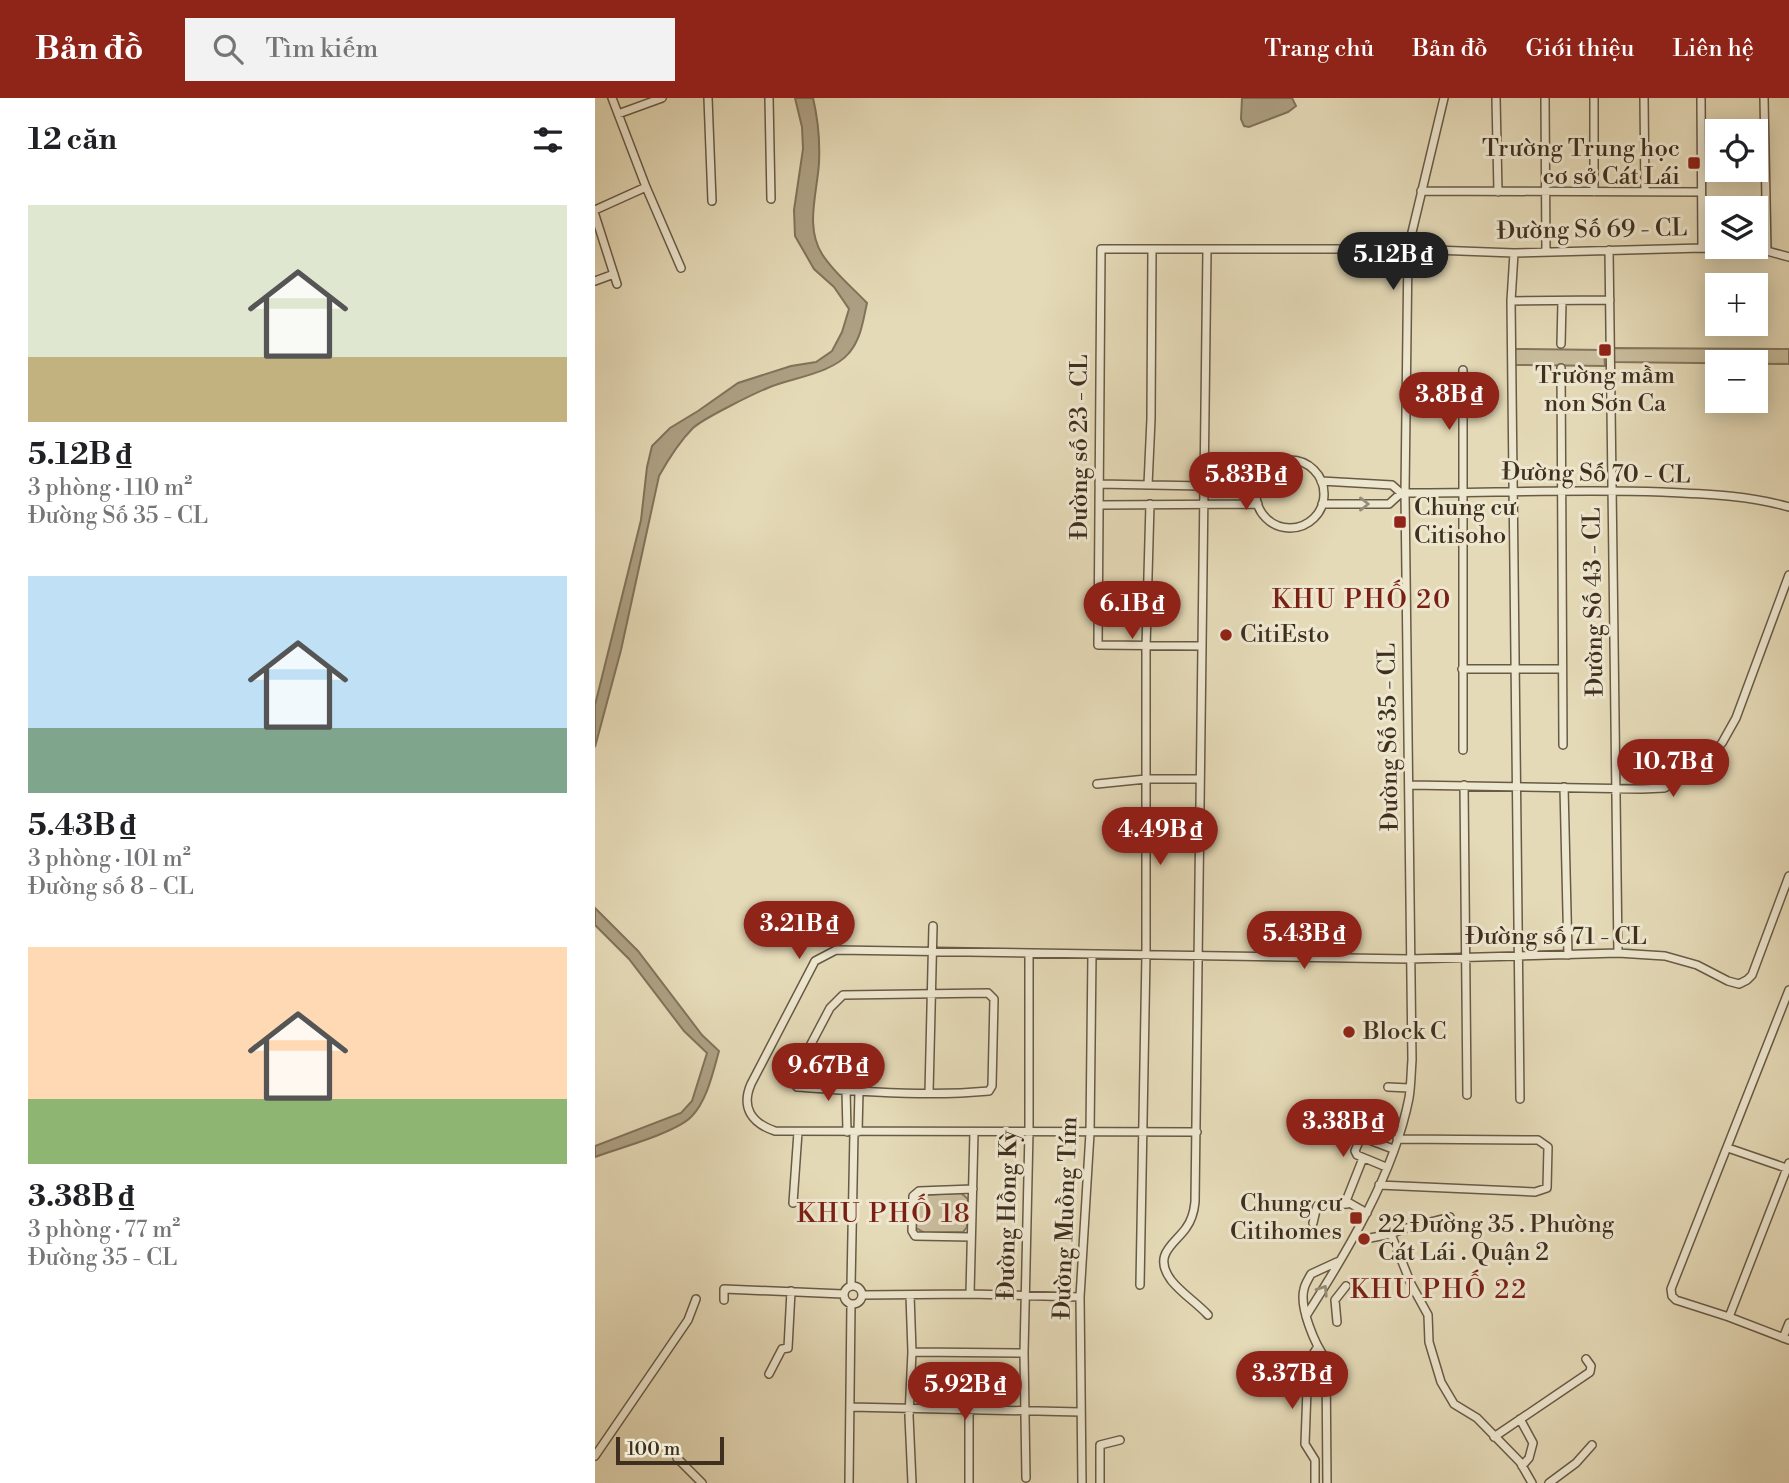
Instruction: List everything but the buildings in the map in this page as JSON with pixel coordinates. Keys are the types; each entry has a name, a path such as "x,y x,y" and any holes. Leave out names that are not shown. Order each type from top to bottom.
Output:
{"street":[{"path":"612,98 681,268"},
{"path":"618,114 661,98"},
{"path":"708,98 712,201"},
{"path":"769,98 771,200"},
{"name":"Đường Số 35 - CL","path":"1306,1316 1356,1236 1367,1213 1397,1139 1409,1088 1412,1060 1409,959 1410,785 1403,493 1408,249 1444,98"},
{"path":"1496,98 1498,192"},
{"path":"1545,98 1546,252"},
{"path":"1594,98 1594,192"},
{"path":"1644,98 1645,192"},
{"path":"1701,98 1702,247"},
{"path":"1764,98 1766,196"},
{"path":"617,284 595,213 646,187"},
{"path":"1421,191 1701,192"},
{"name":"Đường Số 69 - CL","path":"1101,249 1408,249 1514,253 1705,247"},
{"name":"Đường số 23 - CL","path":"1101,249 1098,645 1146,647"},
{"path":"1148,485 1152,250"},
{"path":"1207,250 1197,1132 1193,1216 1185,1231 1172,1241 1165,1254 1165,1268 1171,1280 1208,1315"},
{"name":"Đường Số 43 - CL","path":"1609,250 1618,953"},
{"name":"Đường Số 69 - CL","path":"1768,251 1789,257"},
{"path":"1514,253 1511,301 1520,1098"},
{"path":"595,281 614,274"},
{"path":"1511,301 1610,300"},
{"path":"1561,344 1562,302"},
{"path":"1561,368 1563,745"},
{"path":"1463,370 1463,750"},
{"path":"1295,460 1315,471 1321,481 1324,492 1322,504 1310,521 1290,528 1270,521 1262,513 1258,504 1257,485 1264,472 1273,465 1295,460"},
{"name":"Đường Số 70 - CL","path":"1321,481 1392,485 1403,493"},
{"path":"1099,484 1257,485"},
{"name":"Đường Số 70 - CL","path":"1322,504 1389,503 1403,493 1612,491 1730,495 1768,500 1789,507"},
{"path":"1140,1285 1146,955 1146,647 1150,504"},
{"path":"1100,505 1258,504"},
{"path":"1410,785 1642,789 1664,788 1682,779 1706,762 1722,743 1736,718 1789,575"},
{"path":"1146,647 1201,646"},
{"path":"1462,669 1562,669"},
{"path":"1097,784 1146,779 1199,779"},
{"path":"1464,785 1467,1095"},
{"path":"1564,787 1568,955"},
{"name":"Đường số 71 - CL","path":"798,1132 764,1128 750,1115 746,1099 751,1084 815,961 836,950 1409,959 1618,953 1665,956 1697,965 1739,984 1748,981 1752,975 1789,876"},
{"path":"929,1093 933,926"},
{"name":"Đường Hồng Kỳ","path":"1027,1478 1024,1353 1029,1132 1029,954"},
{"name":"Đường Muồng Tím","path":"1081,1483 1080,1297 1090,1133 1092,954"},
{"path":"1789,990 1785,1011 1671,1289 1676,1300 1786,1339 1789,1323"},
{"path":"988,993 994,999 992,1086 989,1091 859,1091 797,1087 792,1080 836,1001 843,995 932,994 988,993"},
{"path":"1388,1087 1409,1088"},
{"path":"846,1090 853,1132"},
{"path":"851,1286 853,1132 859,1091"},
{"path":"793,1203 798,1132 1197,1132"},
{"path":"970,1294 974,1132"},
{"path":"1386,1167 1357,1155 1355,1151 1360,1139 1364,1138 1393,1149"},
{"path":"1379,1185 1535,1192 1547,1188 1548,1147 1538,1140 1397,1139"},
{"path":"1728,1148 1788,1167 1729,1317"},
{"path":"1347,1204 1363,1158"},
{"path":"971,1237 915,1236 912,1231 913,1196 916,1191 973,1189"},
{"path":"1314,1223 1317,1206 1347,1204 1367,1213"},
{"path":"1356,1236 1365,1238 1391,1234 1409,1225 1421,1225 1450,1217"},
{"path":"1391,1234 1411,1284 1428,1315 1429,1342 1441,1382 1454,1404 1477,1418 1522,1466 1532,1483"},
{"path":"1327,1483 1327,1363 1317,1348 1306,1316 1303,1291 1311,1274 1338,1262"},
{"path":"851,1286 858,1287 862,1295 858,1303 851,1304 845,1301 843,1294 846,1288 851,1286"},
{"path":"1337,1322 1335,1300 1346,1286"},
{"path":"724,1300 724,1289 843,1294"},
{"path":"769,1374 782,1349 788,1348 790,1291"},
{"path":"862,1295 1080,1297"},
{"path":"910,1295 912,1352 909,1416 912,1483"},
{"path":"595,1456 688,1320 696,1299"},
{"path":"849,1483 851,1304"},
{"path":"1315,1483 1315,1460 1305,1444 1308,1362 1317,1348"},
{"path":"912,1352 1024,1353"},
{"path":"1494,1437 1590,1372 1591,1366 1586,1359"},
{"path":"850,1407 1080,1412"},
{"path":"968,1408 969,1483"},
{"path":"1520,1419 1533,1443 1529,1458 1522,1466"},
{"path":"1100,1483 1100,1445 1120,1440"},
{"path":"1549,1483 1576,1462 1592,1445"},
{"path":"677,1458 702,1483"}],"shaded area":[{"path":"795,98 813,98 816,114 819,155 813,222 817,244 832,267 867,303 861,330 853,348 842,360 823,370 763,390 708,418 693,428 670,457 659,476 621,650 595,747 595,705 641,520 652,446 670,428 738,383 791,366 816,362 832,351 842,332 849,309 834,287 814,269 795,236 794,210 803,149 802,127"},
{"path":"1242,98 1292,98 1296,106 1288,112 1249,127 1244,126 1241,119"},
{"path":"1613,348 1789,349 1789,364 1768,364 1768,350 1705,350 1705,363 1613,362"},
{"path":"1515,349 1604,350 1605,366 1515,365"},
{"path":"595,908 638,951 702,1035 719,1051 705,1095 691,1117 673,1129 595,1157 595,1146 681,1113 692,1101 707,1053 684,1031 629,959 595,925"},
{"path":"961,1193 968,1199 967,1227 963,1232 925,1233 916,1228 916,1199 919,1195"}],"place":[{"name":"Trường Trung học cơ sở Cát Lái","path":"1694,163"},
{"name":"Trường mầm non Sơn Ca","path":"1605,350"},
{"name":"Chung cư Citisoho","path":"1400,522"},
{"name":"CitiEsto","path":"1226,635"},
{"name":"Block C","path":"1349,1032"},
{"name":"Chung cư Citihomes","path":"1356,1218"},
{"name":"22 Đường 35 . Phường Cát Lái . Quận 2","path":"1364,1239"}],"district":[{"name":"KHU PHỐ 20","path":"1362,600"},
{"name":"KHU PHỐ 18","path":"884,1214"},
{"name":"KHU PHỐ 22","path":"1439,1290"}]}
